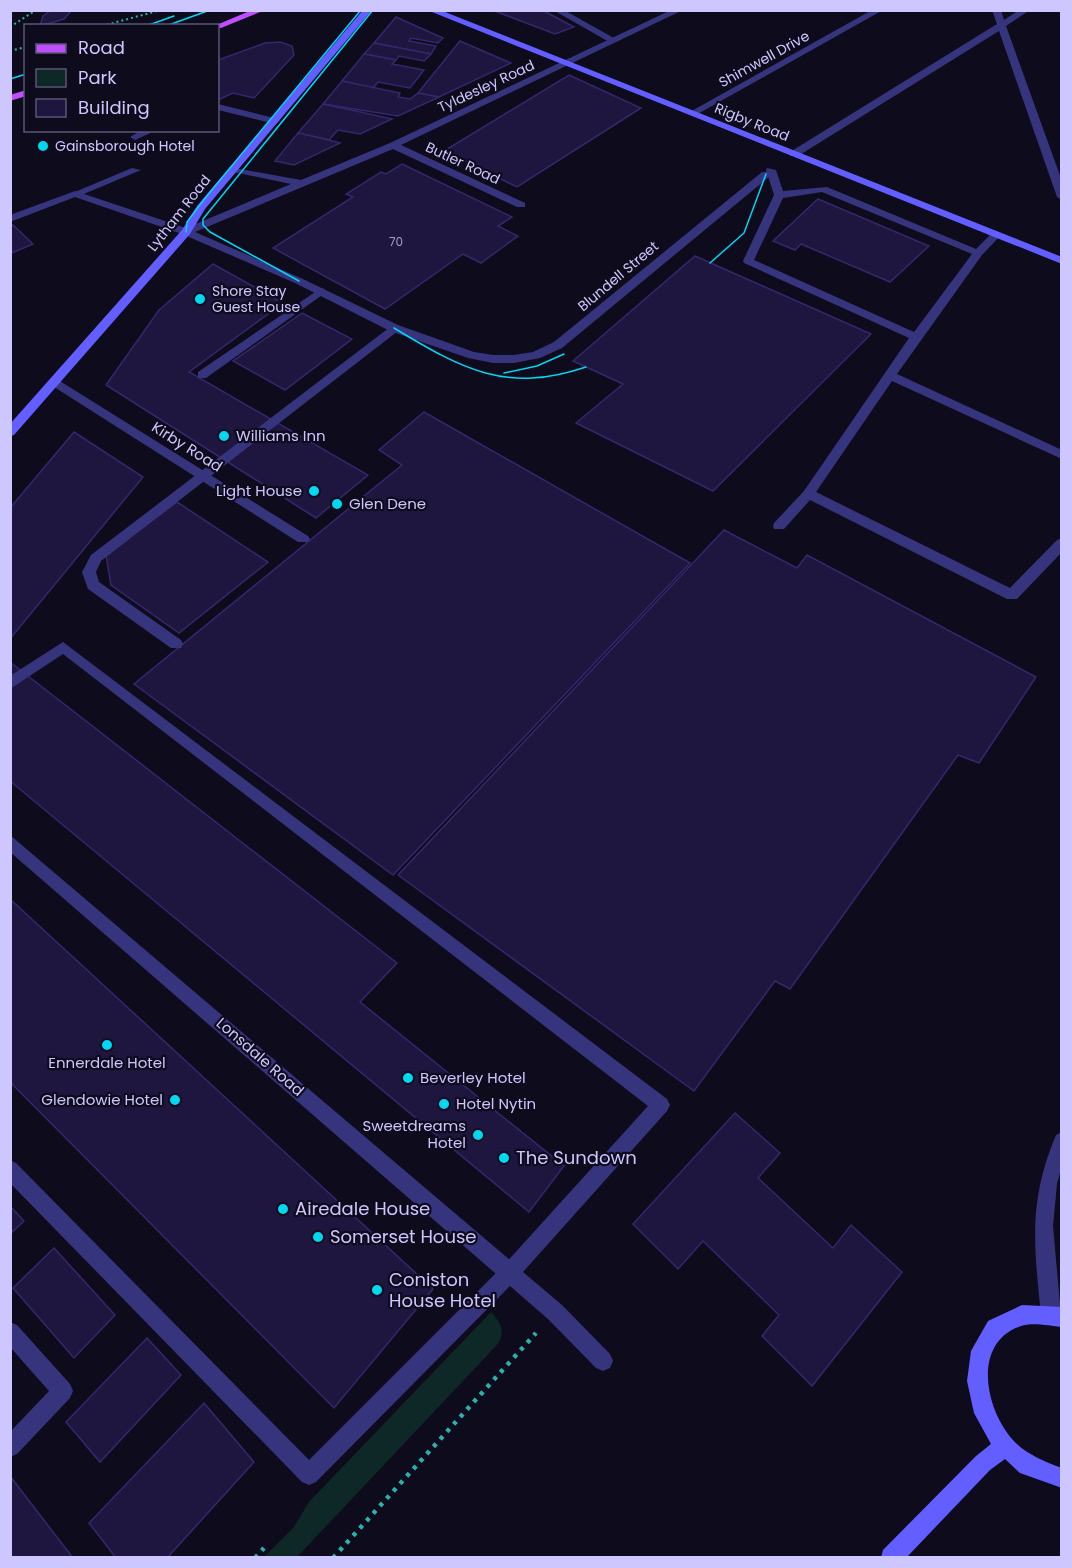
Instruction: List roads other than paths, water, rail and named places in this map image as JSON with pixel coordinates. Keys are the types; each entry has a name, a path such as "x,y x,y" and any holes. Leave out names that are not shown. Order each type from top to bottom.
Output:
{"main road":[{"path":"219,26 261,10"}],"street":[{"name":"Lytham Road","path":"10,432 186,232 201,208 368,10"},
{"name":"Rigby Road","path":"431,10 1062,261"},
{"path":"557,10 614,41"},
{"name":"Tyldesley Road","path":"186,232 393,145 679,10"},
{"name":"Shimwell Drive","path":"693,113 879,10"},
{"path":"996,10 1062,197"},
{"path":"794,154 1026,10"},
{"path":"219,107 275,121"},
{"path":"135,136 146,132"},
{"name":"Butler Road","path":"393,145 521,205"},
{"path":"1052,167 1062,160"},
{"path":"233,169 304,184"},
{"path":"10,219 136,170"},
{"name":"Blundell Street","path":"75,194 186,232 321,291 394,328 472,355 514,359 536,355 558,345 769,172 779,195"},
{"path":"916,337 748,261 779,195 823,189 978,253"},
{"path":"780,526 808,494 916,337 978,253 996,235"},
{"path":"202,375 321,291"},
{"path":"176,644 93,585 89,572 96,558 394,328"},
{"path":"890,375 1062,455"},
{"name":"Kirby Road","path":"55,382 303,538"},
{"path":"808,494 1012,596 1062,543"},
{"path":"10,684 63,647 661,1105 510,1273 309,1475 10,1169"},
{"name":"Lonsdale Road","path":"10,842 555,1312 603,1361"},
{"path":"1062,1141 1052,1162 1042,1215 1056,1316 1039,1312 1017,1314 998,1325 983,1342 976,1366 977,1394 986,1422 1004,1447 1025,1465 1050,1477 1062,1478"},
{"path":"10,1332 63,1391 10,1447"},
{"path":"891,1557 983,1463 1004,1447"}],"tram line":[{"path":"172,24 210,10"},
{"path":"186,232 187,222 206,197 361,10"},
{"path":"299,281 210,232 203,225 203,219 373,10"},
{"path":"152,24 174,16"},
{"path":"10,79 24,75"},
{"path":"710,263 744,233 766,174"},
{"path":"394,328 441,355 486,373 532,378 558,375 586,367"},
{"path":"504,373 537,366 564,354"}],"place":[{"name":"Gainsborough Hotel","path":"43,146"},
{"name":"Shore Stay Guest House","path":"200,299"},
{"name":"Williams Inn","path":"224,436"},
{"name":"Light House","path":"314,491"},
{"name":"Glen Dene","path":"337,504"},
{"name":"Ennerdale Hotel","path":"107,1045"},
{"name":"Beverley Hotel","path":"408,1078"},
{"name":"Glendowie Hotel","path":"175,1100"},
{"name":"Hotel Nytin","path":"444,1104"},
{"name":"Sweetdreams Hotel","path":"478,1135"},
{"name":"The Sundown","path":"504,1158"},
{"name":"Airedale House","path":"283,1209"},
{"name":"Somerset House","path":"318,1237"},
{"name":"Coniston House Hotel","path":"377,1290"}]}
